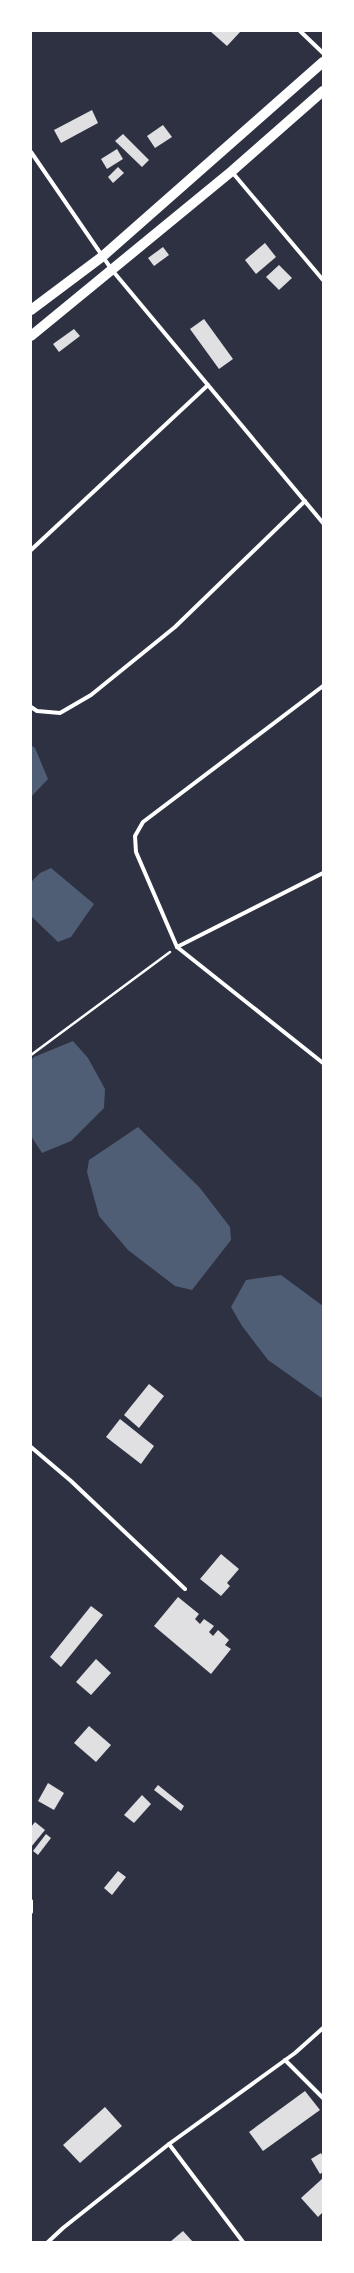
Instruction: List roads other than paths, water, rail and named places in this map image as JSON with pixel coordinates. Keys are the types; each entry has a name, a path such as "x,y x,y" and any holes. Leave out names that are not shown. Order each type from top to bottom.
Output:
{"main road":[{"path":"31,310 103,256 323,62"},
{"path":"31,336 232,171 323,91"}],"street":[{"path":"300,31 323,53"},
{"path":"31,152 112,270 323,523"},
{"path":"232,171 323,280"},
{"path":"31,550 208,385"},
{"path":"31,707 37,711 60,713 91,695 175,628 305,501"},
{"path":"323,686 143,822 135,836 136,852 177,947 323,1063"},
{"path":"177,947 323,872"},
{"path":"31,1447 71,1481 185,1589"},
{"path":"31,1901 31,1912"},
{"path":"48,2242 63,2228 169,2144 285,2060 323,2028"},
{"path":"285,2060 323,2098"},
{"path":"169,2144 243,2242"}],"water":[{"path":"31,745 35,748 48,779 31,797"},
{"path":"51,868 94,904 71,937 58,942 31,916 31,882 40,873"},
{"path":"73,1041 88,1058 105,1089 104,1108 71,1141 42,1153 31,1136 31,1060 34,1057"},
{"path":"138,1127 200,1188 230,1227 231,1240 192,1290 175,1286 128,1250 99,1216 87,1172 89,1160"},
{"path":"281,1275 323,1306 323,1399 268,1360 242,1326 231,1307 246,1280"}]}
